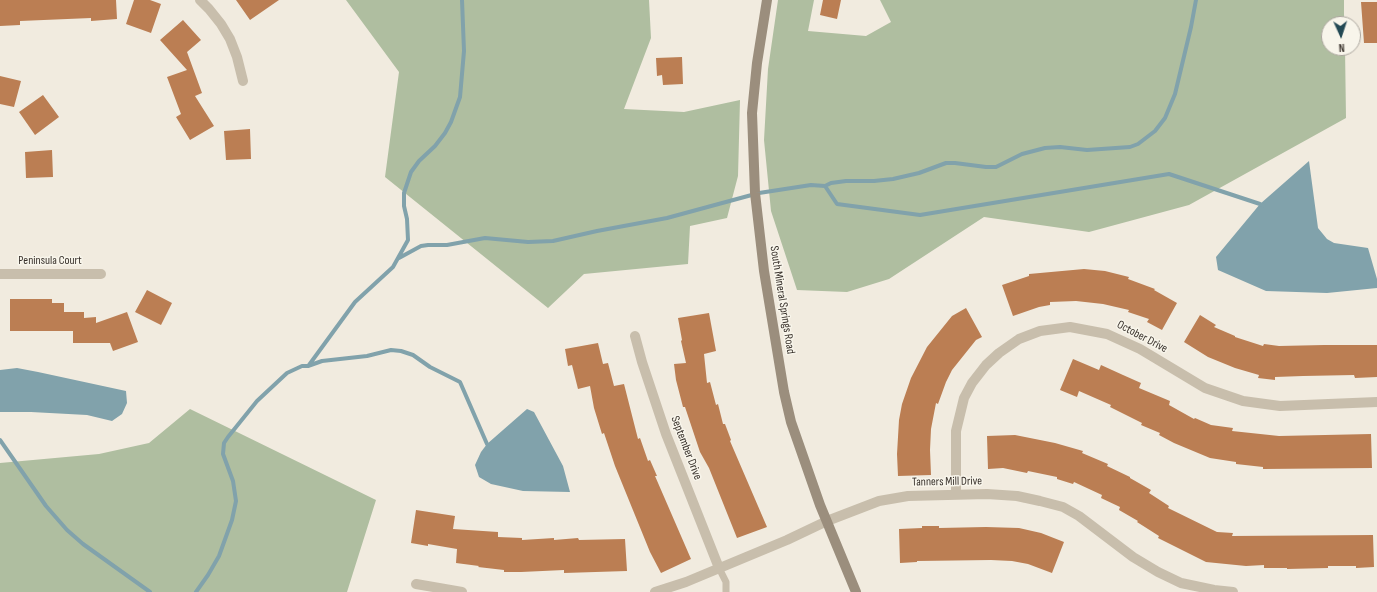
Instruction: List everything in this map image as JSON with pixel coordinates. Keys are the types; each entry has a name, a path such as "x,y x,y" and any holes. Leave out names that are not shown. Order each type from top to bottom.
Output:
{"street":[{"path":"200,0 210,9 230,39 237,57 243,82"},
{"name":"South Mineral Springs Road","path":"767,0 758,52 752,113 754,180 759,231 784,392 798,442 827,521 856,592"},
{"name":"Peninsula Court","path":"0,274 100,274"},
{"name":"October Drive","path":"956,495 956,432 964,398 972,383 986,365 998,353 1019,339 1040,331 1070,327 1107,334 1140,349 1205,388 1243,401 1280,406 1377,402"},
{"name":"September Drive","path":"635,336 666,434 719,568"},
{"name":"Tanners Mill Drive","path":"655,592 686,582 787,540 827,521 879,501 908,496 987,494 1017,496 1040,500 1063,507 1079,516 1133,557 1158,572 1181,583 1214,590 1233,592"},
{"path":"416,584 462,592"}],"lane":[{"path":"719,568 726,582 726,592"}],"green space":[{"path":"346,0 649,0 651,38 624,109 684,112 740,100 738,176 727,218 690,226 688,264 584,274 548,308 385,177 399,72"},
{"path":"778,0 814,0 808,31 866,36 891,22 880,0 1344,0 1344,16 1321,16 1321,56 1345,56 1346,118 1189,205 1089,232 984,217 889,279 847,292 797,290 771,211 764,140 768,69"},
{"path":"190,409 376,500 347,592 0,592 0,463 99,454 149,443"}],"water":[{"path":"1309,161 1318,228 1327,239 1334,243 1368,248 1377,279 1377,288 1327,293 1266,291 1218,270 1216,257 1260,204"},
{"path":"17,368 126,391 127,403 122,414 112,421 87,415 0,412 0,370"},
{"path":"527,409 534,412 563,466 570,492 523,491 491,484 479,477 475,465 481,452 487,444"}],"building":[{"path":"0,0 116,0 117,19 91,21 91,18 20,21 20,25 0,26"},
{"path":"134,0 150,0 161,4 151,33 126,24"},
{"path":"236,0 279,0 250,20"},
{"path":"823,0 841,0 837,19 820,15"},
{"path":"1361,2 1377,2 1377,43 1364,43"},
{"path":"183,20 201,40 187,52 202,93 195,96 214,126 190,140 176,117 181,114 167,77 187,70 160,40"},
{"path":"682,57 683,84 663,85 662,75 657,76 656,58"},
{"path":"0,76 21,81 14,107 0,104"},
{"path":"43,95 59,117 35,135 19,112"},
{"path":"250,129 251,159 226,160 224,131"},
{"path":"52,150 53,177 26,178 25,152"},
{"path":"1084,269 1105,271 1129,277 1128,279 1155,289 1154,290 1177,303 1162,330 1147,322 1149,319 1128,312 1129,310 1103,304 1076,301 1050,302 1050,305 1039,307 1013,316 1002,285 1029,276 1029,274"},
{"path":"147,290 172,303 161,325 135,312"},
{"path":"10,299 52,299 52,303 64,303 64,312 84,312 84,318 96,317 96,323 127,312 138,342 113,351 110,343 73,343 73,331 10,331"},
{"path":"966,308 982,337 976,340 952,370 938,404 936,403 931,429 931,475 898,476 897,454 899,420 902,404 911,378 927,347 952,316"},
{"path":"709,313 716,351 704,354 707,383 710,382 723,424 725,424 731,440 730,441 767,527 737,538 709,468 700,452 685,407 683,407 676,380 674,364 686,363 678,318"},
{"path":"1200,315 1216,325 1214,327 1235,337 1263,346 1264,344 1279,346 1377,345 1377,377 1355,378 1354,375 1275,377 1275,380 1258,378 1259,375 1235,368 1208,357 1184,342"},
{"path":"598,343 603,364 608,363 614,386 624,384 638,439 640,438 648,461 650,460 657,476 655,476 691,559 661,573 650,552 615,466 604,433 602,434 594,408 590,386 578,389 572,365 568,366 565,349"},
{"path":"1073,359 1099,370 1101,365 1141,383 1139,388 1170,401 1169,405 1194,419 1195,418 1211,425 1233,428 1232,431 1279,436 1371,434 1372,468 1263,469 1263,467 1236,464 1236,462 1210,458 1159,435 1160,433 1141,425 1142,423 1110,407 1111,405 1079,391 1077,397 1060,390"},
{"path":"1015,435 1055,443 1083,451 1082,453 1108,464 1107,466 1130,477 1151,490 1149,493 1169,506 1168,508 1217,532 1233,533 1232,536 1373,535 1374,567 1356,568 1356,566 1328,566 1328,568 1287,569 1264,568 1264,565 1246,566 1206,562 1158,538 1159,536 1119,510 1120,507 1101,498 1102,495 1074,482 1073,484 1057,479 1057,477 1028,471 1027,473 1003,468 988,469 987,436"},
{"path":"416,510 455,516 453,529 498,532 498,537 522,538 522,540 554,538 554,540 578,538 579,540 625,539 627,571 564,573 564,570 504,572 504,570 456,563 457,549 428,544 428,546 411,543"},
{"path":"922,526 939,526 939,528 1019,528 1041,533 1064,542 1052,573 1028,564 1012,561 917,561 900,563 899,529 922,528"}],"waterway":[{"path":"309,365 355,302 393,267 408,240 404,193 411,172 445,133 451,122 460,97 464,51 462,0"},
{"path":"399,258 421,246 447,245 485,238 528,242 553,241 667,218 759,193 811,185 825,186 831,183 846,181 893,179 919,173 946,163 996,167 1022,154 1045,148 1060,147 1087,150 1130,147 1138,144 1155,131 1165,118 1175,94 1196,0"},
{"path":"825,186 837,204 920,215 1169,174 1264,206"},
{"path":"196,592 219,556 232,520 236,501 233,481 223,454 224,443 257,401 287,373 302,366 308,366 322,361 367,356 391,350 401,351 413,355 430,367 460,382 487,444"},
{"path":"0,440 46,506 67,530 83,544 150,592"}]}
